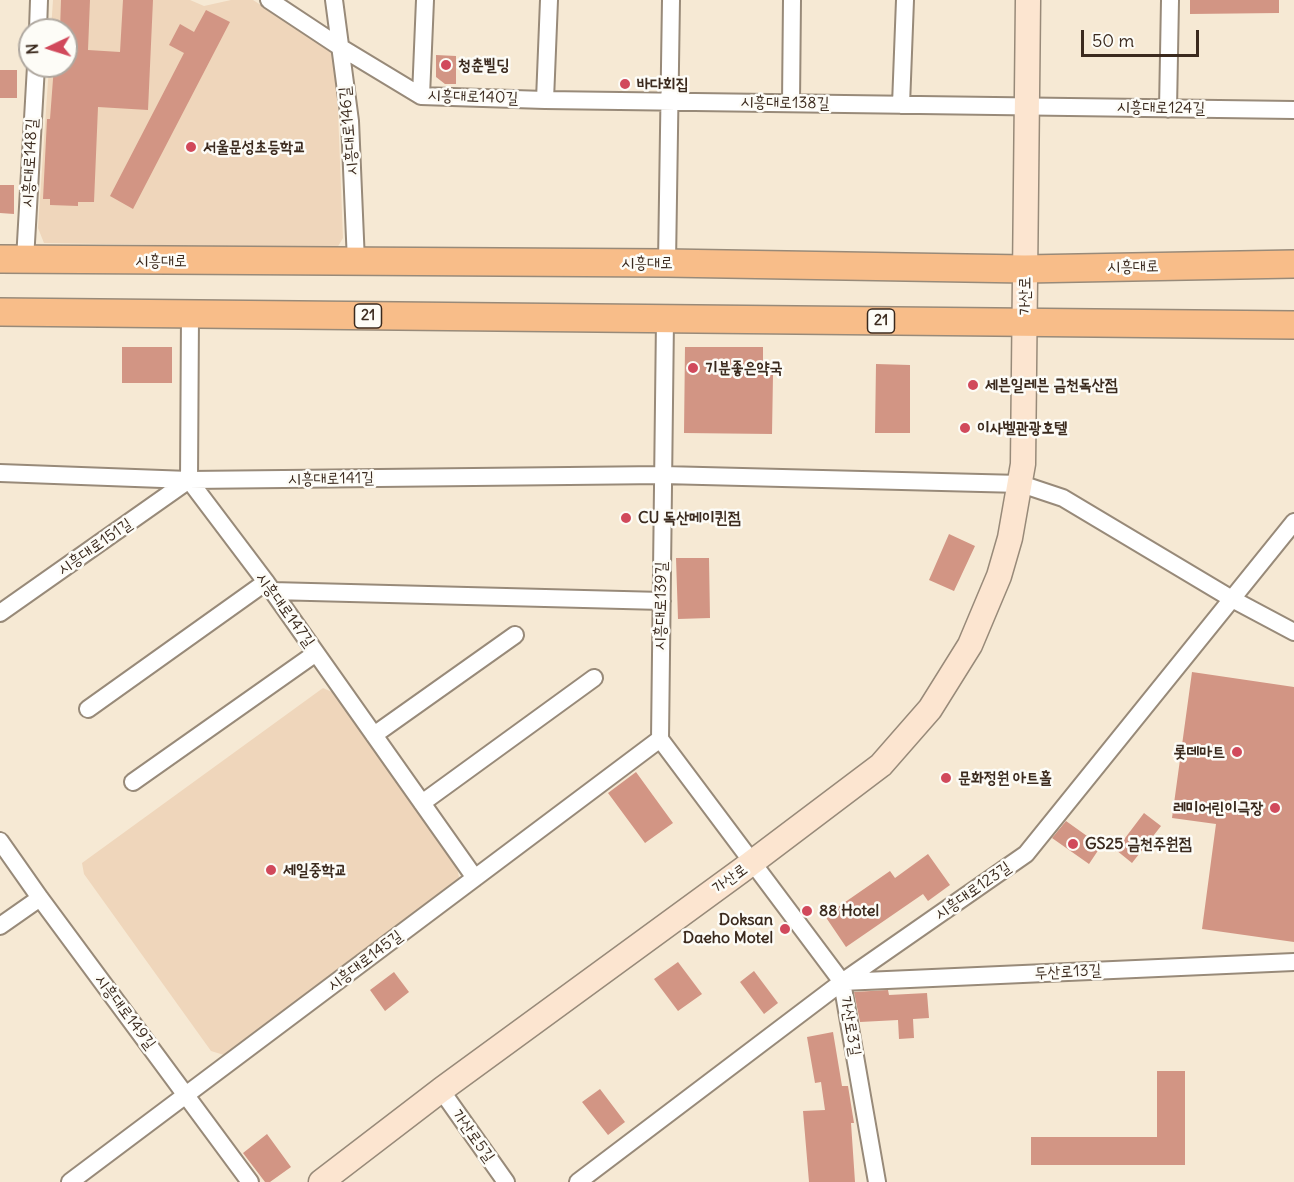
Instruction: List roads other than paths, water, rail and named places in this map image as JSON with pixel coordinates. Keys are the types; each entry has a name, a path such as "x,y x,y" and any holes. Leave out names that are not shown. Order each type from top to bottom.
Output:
{"main road":[{"name":"가산로","path":"321,1182 441,1090 753,862 881,765 930,709 970,645 999,576 1010,538 1023,464 1028,0"},
{"name":"시흥대로","path":"13,259 667,263 1025,269 1294,264"},
{"name":"21","path":"0,312 1294,325"}],"street":[{"path":"38,18 39,0"},
{"name":"시흥대로140길","path":"269,0 339,47 421,96 669,101"},
{"name":"시흥대로146길","path":"334,0 351,120 356,262"},
{"path":"421,96 425,0"},
{"path":"545,100 549,0"},
{"path":"667,263 671,0"},
{"path":"791,103 792,0"},
{"path":"905,0 901,105 1027,107"},
{"path":"1168,108 1170,0"},
{"name":"시흥대로148길","path":"13,259 35,78"},
{"name":"시흥대로138길","path":"669,101 901,105"},
{"name":"시흥대로124길","path":"1027,107 1294,110"},
{"path":"189,480 190,314"},
{"name":"시흥대로139길","path":"660,740 665,319"},
{"name":"시흥대로141길","path":"0,473 189,480 663,475"},
{"path":"663,475 1021,484 1063,498 1232,599 1294,632"},
{"name":"시흥대로147길","path":"189,480 269,587 475,878"},
{"name":"시흥대로151길","path":"0,614 189,480"},
{"name":"시흥대로123길","path":"578,1182 842,982 1026,854 1294,522"},
{"path":"88,709 269,587 662,601"},
{"path":"374,735 515,635"},
{"path":"133,782 316,653"},
{"path":"422,803 594,678"},
{"path":"660,740 753,862"},
{"name":"시흥대로145길","path":"70,1182 660,740"},
{"name":"시흥대로149길","path":"0,841 39,898 250,1182"},
{"name":"가산로3길","path":"753,862 842,982 877,1182"},
{"path":"0,926 39,898"},
{"name":"두산로13길","path":"842,982 1294,962"},
{"name":"가산로5길","path":"441,1090 506,1182"}],"place":[{"name":"청춘삘딩","path":"446,65"},
{"name":"바다회집","path":"625,84"},
{"name":"서울문성초등학교","path":"191,147"},
{"name":"기분좋은약국","path":"693,368"},
{"name":"세븐일레븐 금천독산점","path":"973,385"},
{"name":"이사벨관광호텔","path":"965,428"},
{"name":"CU 독산메이퀸점","path":"626,518"},
{"name":"롯데마트","path":"1237,752"},
{"name":"문화정원 아트홀","path":"946,778"},
{"name":"레미어린이극장","path":"1275,808"},
{"name":"GS25 금천주원점","path":"1073,844"},
{"name":"세일중학교","path":"271,870"},
{"name":"88 Hotel","path":"807,911"},
{"name":"Doksan Daeho Motel","path":"785,929"}]}
